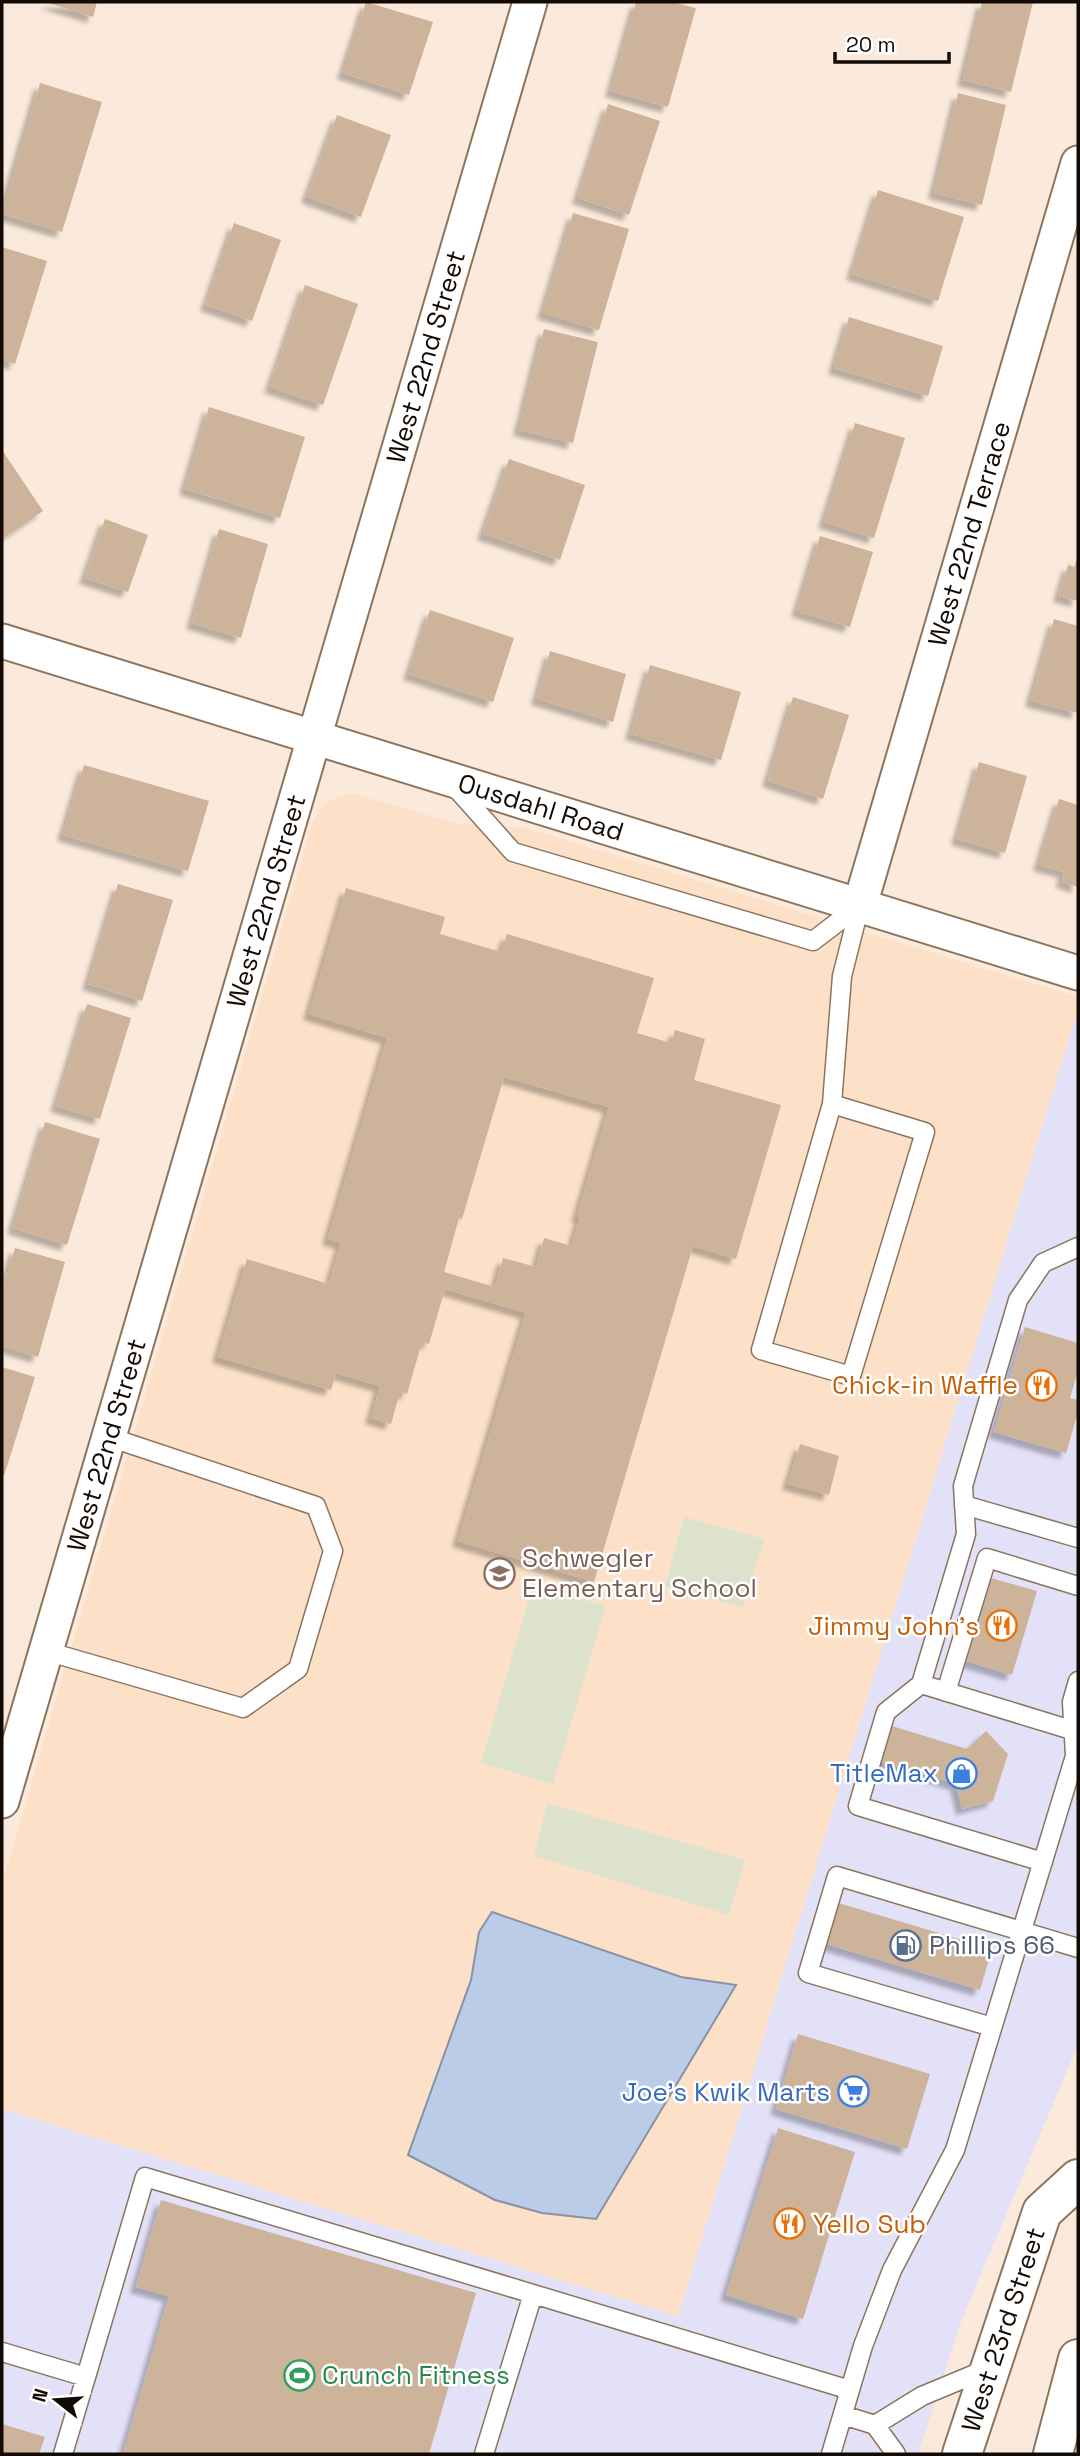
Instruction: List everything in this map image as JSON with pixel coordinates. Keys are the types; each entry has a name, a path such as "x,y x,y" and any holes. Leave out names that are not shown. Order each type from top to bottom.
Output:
{"main road":[{"name":"West 23rd Street","path":"962,2454 1042,2212 1078,2179"},
{"path":"1053,2454 1078,2359"}],"street":[{"name":"West 22nd Street","path":"2,1801 530,2"},
{"name":"West 22nd Terrace","path":"859,905 1078,163"},
{"name":"Ousdahl Road","path":"2,641 1078,973"}],"lane":[{"path":"449,779 513,852 813,941 859,905"},
{"path":"832,1104 925,1132 851,1376 761,1350 832,1104 842,976 859,905"},
{"path":"1043,1862 858,1806 886,1712 920,1684 966,1534 963,1486 1018,1300 1043,1263 1078,1247"},
{"path":"46,1651 243,1708 298,1669 333,1551 316,1506 109,1437"},
{"path":"964,1505 1078,1538"},
{"path":"946,1692 988,1558 1078,1586"},
{"path":"831,2454 863,2346 892,2270 955,2150 1075,1756 1076,1731 1072,1702 1078,1681"},
{"path":"920,1684 1076,1731"},
{"path":"992,2027 808,1973 837,1876 1078,1948"},
{"path":"62,2454 145,2177 850,2390"},
{"path":"484,2454 533,2294"},
{"path":"2,2352 86,2377"},
{"path":"875,2425 922,2396 990,2367"},
{"path":"843,2415 875,2425 897,2454"}],"shaded area":[{"name":"Schwegler Elementary School","path":"352,793 455,823 526,828 1078,997 1078,1009 678,2316 2,2109 2,1884 313,821 320,809 330,800"},
{"path":"1078,1009 1078,2045 962,2319 918,2454 2,2454 2,2109 678,2316"},
{"path":"492,1912 681,1977 736,1985 596,2219 542,2213 495,2200 408,2155 471,1980 479,1932"}],"green space":[{"path":"684,1517 764,1539 743,1608 665,1586"},
{"path":"533,1585 606,1606 553,1784 481,1763"},
{"path":"547,1803 745,1860 729,1915 534,1856"}],"building":[{"path":"45,2 97,2 93,17"},
{"path":"366,2 433,22 409,95 343,73"},
{"path":"636,2 671,2 696,8 668,107 611,91"},
{"path":"982,2 1033,2 1011,92 963,80"},
{"path":"40,83 102,102 62,232 2,214"},
{"path":"958,93 1006,105 982,205 934,193"},
{"path":"608,104 660,121 629,215 578,198"},
{"path":"337,115 391,135 361,217 307,197"},
{"path":"878,190 964,217 938,301 852,274"},
{"path":"573,213 629,229 599,330 543,313"},
{"path":"234,223 281,240 252,321 206,305"},
{"path":"2,247 47,261 15,364 2,360"},
{"path":"305,285 358,304 323,405 270,387"},
{"path":"849,317 943,346 928,396 834,368"},
{"path":"544,329 598,342 573,443 519,430"},
{"path":"209,407 305,437 280,518 185,489"},
{"path":"855,423 905,438 874,538 824,522"},
{"path":"2,450 43,511 2,539"},
{"path":"509,459 585,485 560,560 483,534"},
{"path":"105,519 148,535 128,592 85,578"},
{"path":"219,529 268,544 241,638 192,623"},
{"path":"820,536 873,552 850,627 797,611"},
{"path":"1078,556 1078,601 1059,596 1068,565 1074,567"},
{"path":"430,610 514,638 493,702 409,674"},
{"path":"1054,619 1078,626 1078,713 1031,701"},
{"path":"550,651 626,674 613,722 537,699"},
{"path":"650,665 741,692 721,760 631,734"},
{"path":"793,697 849,715 823,799 768,781"},
{"path":"979,762 1027,776 1005,853 957,839"},
{"path":"84,765 209,801 188,871 63,835"},
{"path":"1059,799 1078,805 1078,887 1062,882 1064,872 1039,865"},
{"path":"118,884 173,900 142,1001 88,984"},
{"path":"346,888 445,917 440,934 501,952 507,934 654,978 637,1033 671,1043 675,1030 705,1039 694,1080 781,1105 736,1259 693,1246 594,1582 458,1541 526,1313 445,1289 429,1344 422,1342 407,1394 400,1392 391,1424 371,1418 380,1386 336,1373 331,1390 218,1357 247,1259 329,1284 341,1243 328,1239 387,1038 309,1014","holes":["504,1077 609,1107 577,1216 580,1217 572,1246 544,1238 536,1267 503,1258 495,1287 444,1272"]},
{"path":"87,1004 131,1018 100,1119 56,1106"},
{"path":"45,1122 100,1139 67,1245 13,1228"},
{"path":"15,1248 65,1262 38,1357 2,1346 2,1293"},
{"name":"Chick-in Waffle","path":"1025,1327 1078,1343 1078,1371 1070,1398 1078,1400 1078,1412 1066,1453 994,1432"},
{"path":"2,1367 35,1377 4,1476 2,1475"},
{"path":"800,1444 839,1456 829,1495 788,1484"},
{"name":"Jimmy John's","path":"991,1578 1037,1591 1012,1675 966,1661"},
{"name":"TitleMax","path":"892,1726 967,1749 986,1731 1008,1754 993,1801 962,1809 956,1784 882,1762"},
{"name":"Phillips 66","path":"832,1901 992,1949 980,1990 820,1942"},
{"name":"Joe's Kwik Marts","path":"798,2034 930,2074 907,2149 776,2109"},
{"name":"Yello Sub","path":"778,2128 855,2152 803,2319 726,2295"},
{"name":"Crunch Fitness","path":"161,2200 476,2293 429,2454 123,2454 169,2296 136,2287"},
{"path":"2,2424 45,2437 39,2454 2,2454"}],"place":[{"name":"Chick-in Waffle","path":"1041,1385"},
{"name":"Schwegler Elementary School","path":"499,1573"},
{"name":"Jimmy John's","path":"1002,1626"},
{"name":"TitleMax","path":"961,1773"},
{"name":"Phillips 66","path":"906,1945"},
{"name":"Joe's Kwik Marts","path":"853,2092"},
{"name":"Yello Sub","path":"790,2224"},
{"name":"Crunch Fitness","path":"299,2375"}]}
